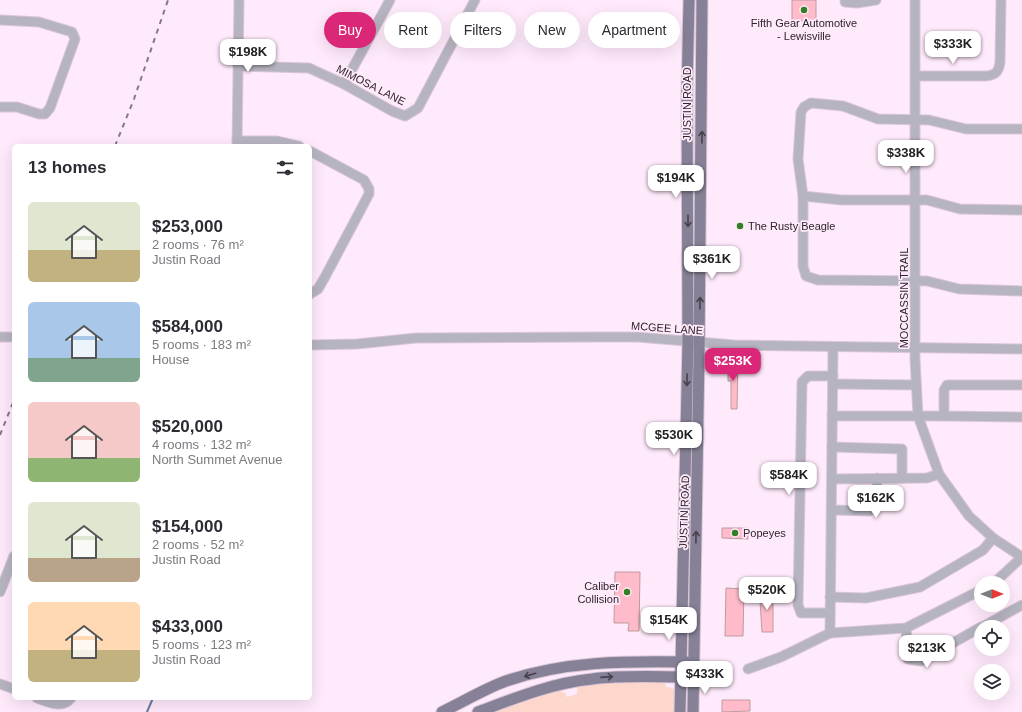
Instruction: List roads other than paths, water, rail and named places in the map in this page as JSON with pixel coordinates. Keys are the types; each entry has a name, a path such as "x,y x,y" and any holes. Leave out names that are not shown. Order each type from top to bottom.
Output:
{"main road":[{"name":"JUSTIN ROAD","path":"680,712 688,341 687,154 689,0"},
{"name":"JUSTIN ROAD","path":"693,712 700,342 702,0"},
{"path":"687,154 701,154"},
{"path":"442,712 505,682 568,666 627,660 694,662"},
{"path":"568,666 573,682"},
{"path":"478,712 537,690 591,679 628,676 694,677"}],"street":[{"path":"239,0 237,143 277,141 290,144"},
{"path":"344,84 390,0"},
{"name":"MIMOSA LANE","path":"238,66 309,68 344,84 392,111 405,116 415,111 475,0"},
{"path":"845,2 858,3 876,0"},
{"name":"MOCCASSIN TRAIL","path":"915,0 916,385 918,416 927,446 939,474 968,516 993,538 1022,557"},
{"path":"916,76 986,76 996,74 999,69 1000,62 1000,0"},
{"path":"0,20 39,22 72,32 75,39 50,108 45,114 38,114 18,107 0,107"},
{"path":"1022,129 966,129 938,121 878,119 843,106 811,103 804,107 799,123 798,154 803,196 803,266 806,276 818,280 916,280 937,282 959,289 1022,291"},
{"path":"312,152 364,180 369,189 369,194 325,277 318,289 312,293"},
{"path":"803,196 842,200 916,199 938,202 960,209 1022,210"},
{"path":"0,337 12,337"},
{"name":"MCGEE LANE","path":"312,345 357,344 438,337 638,337 700,342 833,347 1022,349"},
{"path":"830,633 833,347"},
{"path":"830,613 801,613 798,605 802,382 808,376 833,380 916,385"},
{"path":"944,416 944,390 947,385 1022,385"},
{"path":"832,416 1022,417"},
{"path":"832,447 902,448 902,478"},
{"path":"832,479 927,478 939,474"},
{"path":"832,510 869,511 877,506 877,478"},
{"path":"830,597 866,598 920,587 982,550 993,538"},
{"path":"1002,576 1022,557"},
{"path":"0,592 12,561"},
{"path":"748,669 781,657 830,633 906,628 974,594"},
{"path":"994,620 1022,605"},
{"path":"906,628 908,659 921,661 974,631"},
{"path":"0,684 12,688"},
{"path":"43,700 60,704 69,700"}],"waterway":[{"path":"147,712 152,700"}],"railway":[{"path":"116,144 134,99 168,0"},
{"path":"0,435 12,405"}],"place":[{"name":"Fifth Gear Automotive - Lewisville","path":"804,10"},
{"name":"The Rusty Beagle","path":"740,226"},
{"name":"Popeyes","path":"735,533"},
{"name":"Caliber Collision","path":"627,592"}]}
